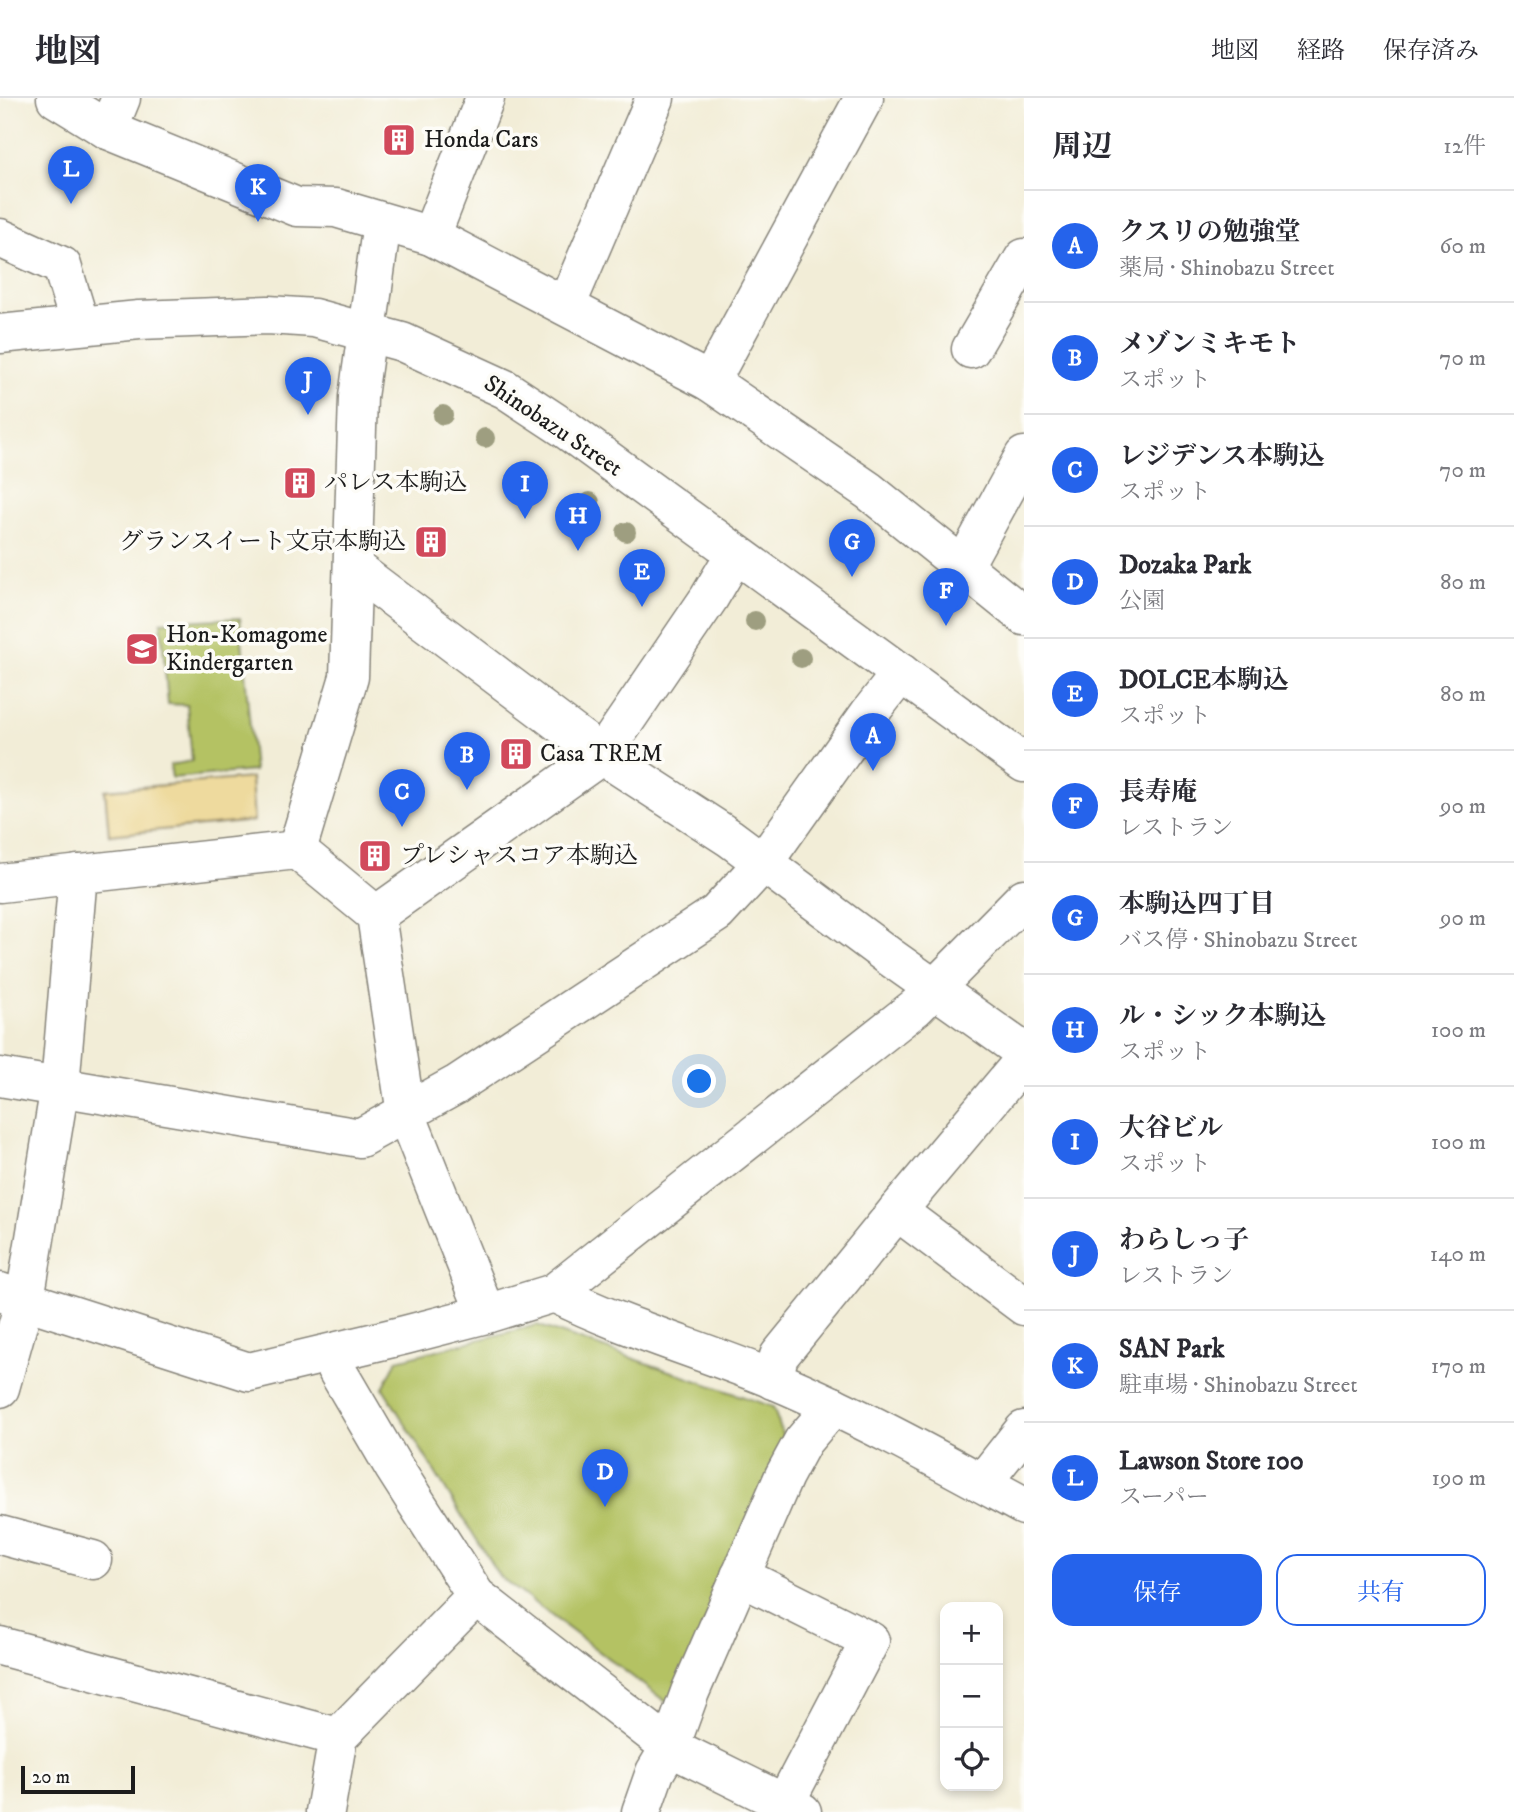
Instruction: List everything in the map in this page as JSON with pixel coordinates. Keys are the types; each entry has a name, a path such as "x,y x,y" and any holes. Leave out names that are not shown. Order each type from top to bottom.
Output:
{"street":[{"path":"56,98 115,114 297,207 336,208 431,236 710,382 869,491 1024,616"},
{"path":"431,236 485,98"},
{"path":"566,306 655,98"},
{"path":"710,382 863,98"},
{"path":"297,850 349,677 358,397 382,222"},
{"path":"0,238 62,266 80,325"},
{"path":"971,349 1024,258"},
{"name":"Shinobazu Street","path":"0,334 80,325 268,315 314,318 402,342 505,389 564,428 1024,763"},
{"path":"963,567 1024,456"},
{"path":"376,915 602,755 709,598 735,554"},
{"path":"354,568 602,755 763,863 1024,1052"},
{"path":"0,1077 360,1138 456,1085 717,913 763,863 901,673"},
{"path":"0,883 297,850 376,915 406,1114 486,1314"},
{"path":"0,1388 13,1295 61,1086 78,874"},
{"path":"13,1295 249,1372 328,1355 486,1314 554,1293 916,1007 1024,898"},
{"path":"773,1380 779,1356 1024,1060"},
{"path":"897,1211 1024,1306"},
{"path":"554,1293 602,1316 773,1380 833,1406 1024,1506"},
{"path":"328,1355 393,1466 476,1596 670,1747 794,1808 870,1641 740,1576"},
{"path":"641,1812 655,1772 670,1747 681,1714 784,1476 803,1441 833,1406"},
{"path":"982,1483 1024,1430"},
{"path":"0,1535 93,1560"},
{"path":"325,1812 338,1737 476,1596"},
{"path":"0,1646 338,1737"}],"green space":[{"path":"240,618 254,771 172,778 170,765 192,761 187,705 168,704 161,622"},
{"path":"537,1325 773,1407 784,1438 670,1705 499,1576 383,1388 397,1360"}],"sand":[{"path":"251,778 254,821 109,835 105,790"}],"place":[{"name":"Honda Cars","path":"399,140"},
{"name":"Lawson Store 100","path":"71,204"},
{"name":"SAN Park","path":"258,222"},
{"name":"わらしっ子","path":"308,415"},
{"name":"パレス本駒込","path":"300,483"},
{"name":"大谷ビル","path":"525,519"},
{"name":"グランスイート文京本駒込","path":"431,542"},
{"name":"ル・シック本駒込","path":"578,551"},
{"name":"本駒込四丁目","path":"852,577"},
{"name":"DOLCE本駒込","path":"642,607"},
{"name":"長寿庵","path":"946,626"},
{"name":"Hon-Komagome Kindergarten","path":"142,649"},
{"name":"Casa TREM","path":"516,754"},
{"name":"クスリの勉強堂","path":"873,771"},
{"name":"メゾンミキモト","path":"467,790"},
{"name":"レジデンス本駒込","path":"402,827"},
{"name":"プレシャスコア本駒込","path":"375,856"},
{"name":"Dozaka Park","path":"605,1507"}]}
